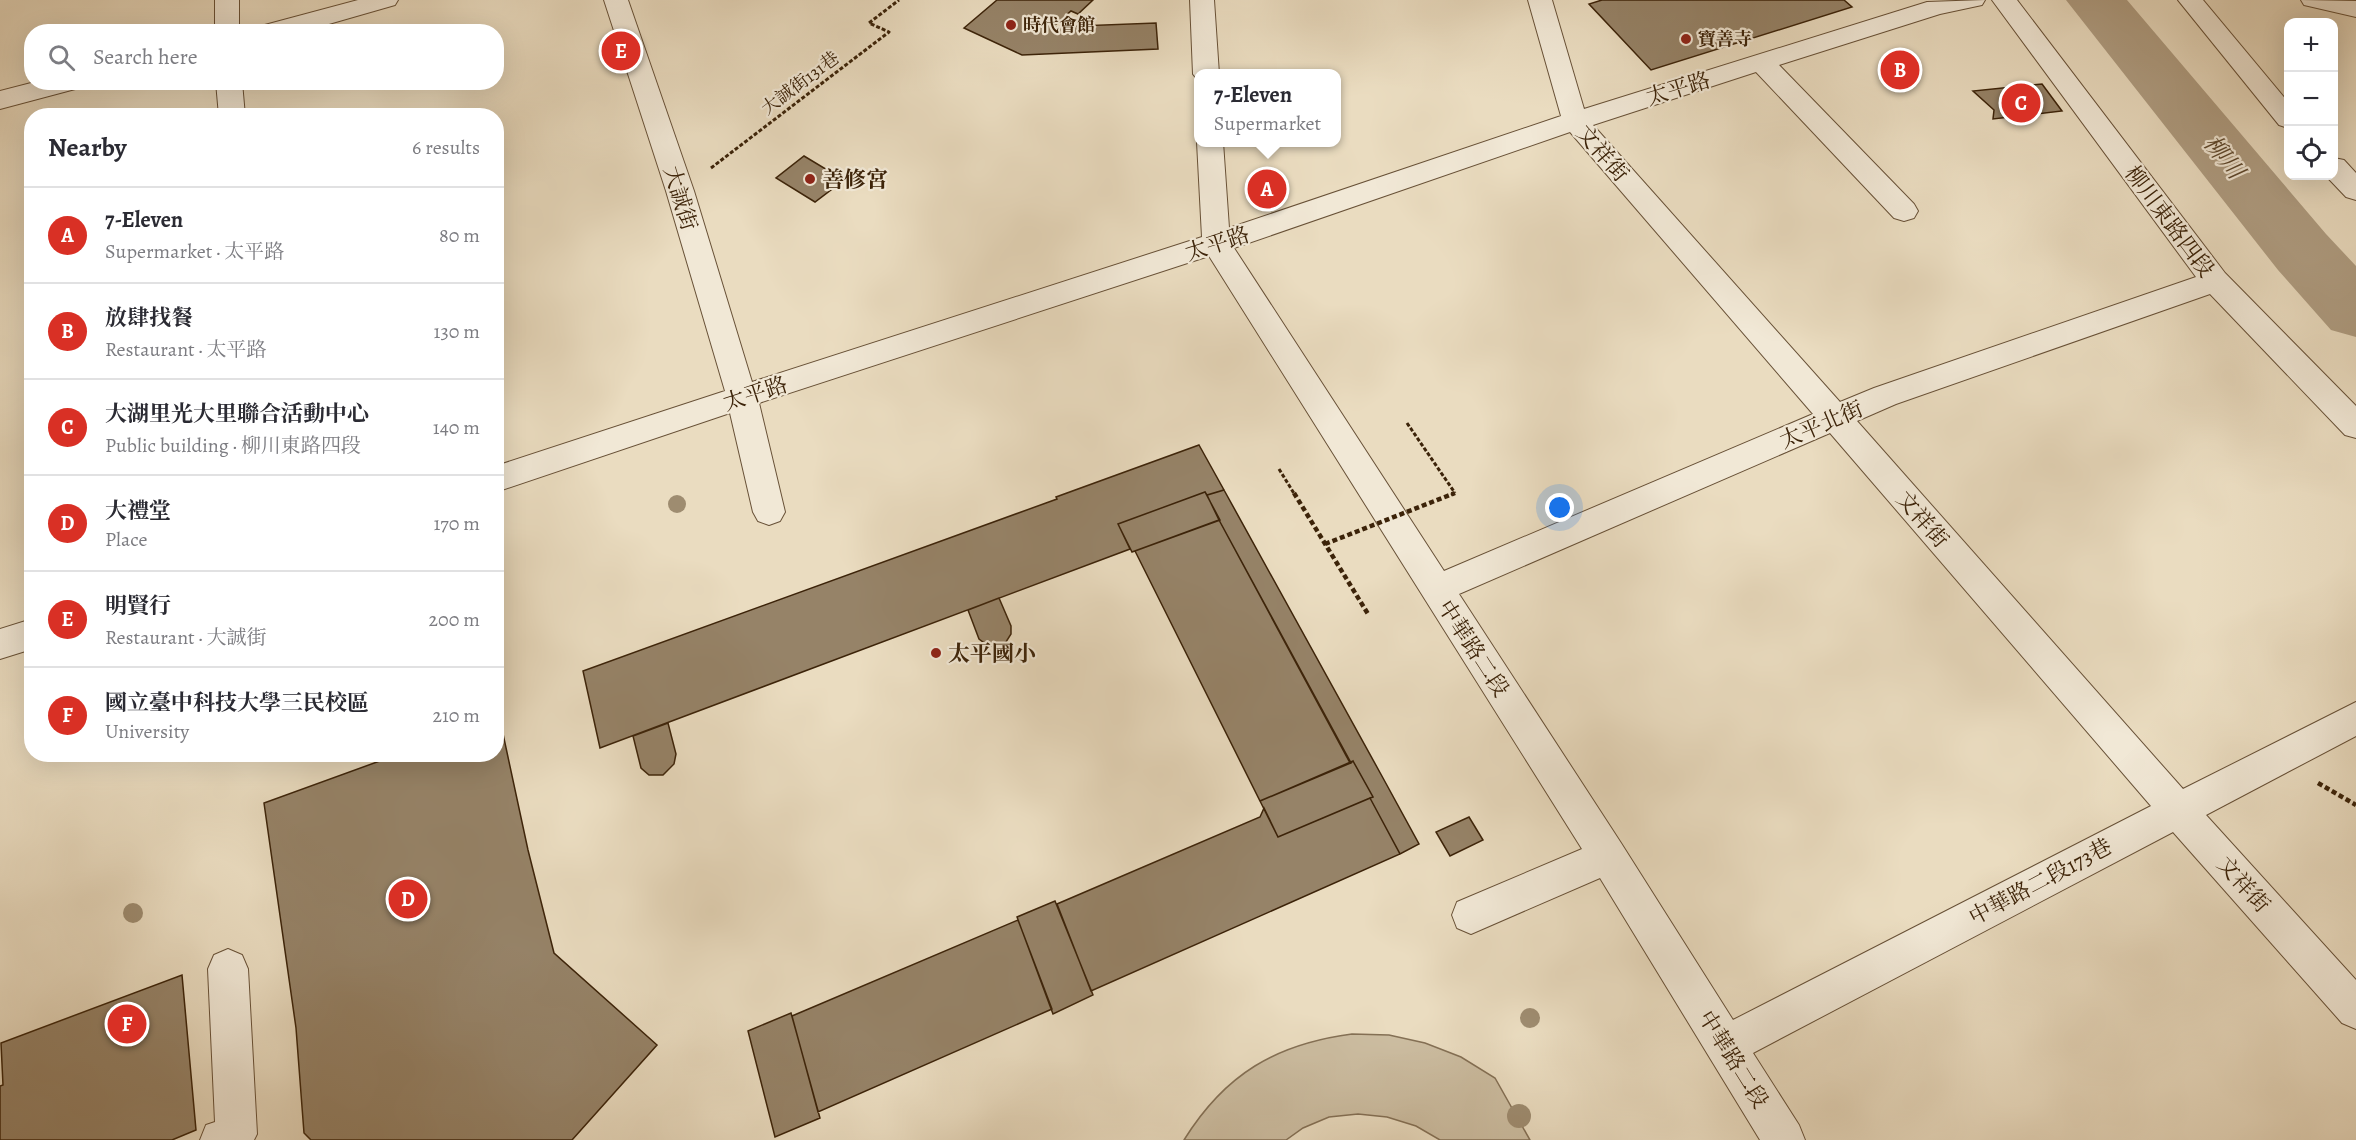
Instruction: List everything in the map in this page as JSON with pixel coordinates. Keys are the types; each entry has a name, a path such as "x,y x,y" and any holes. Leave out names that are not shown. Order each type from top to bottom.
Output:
{"street":[{"path":"227,0 227,24"},
{"path":"299,24 386,0"},
{"name":"大誠街","path":"616,0 680,191 742,397 769,512"},
{"path":"1202,0 1206,69"},
{"name":"文祥街","path":"1540,0 1575,121 2356,1010"},
{"name":"太平路","path":"504,476 1216,243 1575,121 1936,7 1973,0"},
{"name":"柳川東路四段","path":"2004,0 2215,280 2356,426"},
{"path":"2190,0 2284,113"},
{"path":"2313,0 2356,9"},
{"path":"1761,62 1905,211"},
{"path":"0,100 39,90"},
{"path":"230,90 231,108"},
{"name":"中華路二段","path":"1210,147 1216,243 1608,856 1784,1140"},
{"path":"2338,148 2356,156"},
{"path":"2338,171 2356,190"},
{"name":"太平北街","path":"1436,589 1885,396 2215,280"},
{"path":"0,644 24,636"},
{"name":"中華路二段173巷","path":"1725,1046 2356,718"},
{"path":"1471,915 1608,856"},
{"path":"221,1140 236,1134 228,969"}],"path":[{"name":"大誠街131巷","path":"680,191 889,32 869,23 899,0"},
{"path":"1325,544 1455,493 1407,423"},
{"path":"1279,469 1368,614"}],"shaded area":[{"path":"1352,1034 1389,1035 1425,1043 1461,1057 1495,1078 1530,1140 1440,1140 1416,1126 1387,1117 1358,1114 1329,1117 1303,1128 1286,1140 1184,1140 1217,1097 1255,1066 1299,1046"}],"building":[{"name":"時代會館","path":"997,0 1093,0 1078,14 1071,11 1053,27 1156,23 1158,49 1022,55 964,28"},
{"name":"寶善寺","path":"1602,0 1844,0 1852,7 1651,70 1589,4"},
{"path":"2042,84 2062,111 1993,119 1994,110 1973,91"},
{"name":"善修宮","path":"804,156 844,180 815,202 776,178"},
{"path":"1199,445 1224,490 1207,495 1205,492 1118,524 1130,549 600,748 583,671"},
{"path":"1224,490 1419,844 1400,854 1370,798 1373,797 1353,761 1351,763 1349,761 1207,495"},
{"path":"1205,492 1220,520 1132,552 1118,524"},
{"path":"1219,520 1351,763 1260,801 1135,551"},
{"path":"999,598 1011,626 1011,634 1006,642 995,647 979,639 968,610"},
{"path":"668,723 676,754 674,764 663,775 649,775 641,768 633,736"},
{"path":"504,739 528,850 554,953 657,1045 572,1140 311,1140 304,1133 296,1028 264,803 377,762 504,762"},
{"path":"1353,761 1373,797 1278,837 1260,801"},
{"path":"1370,798 1400,854 1091,991 1057,904 1260,817 1264,808 1278,837"},
{"path":"1469,817 1483,840 1450,856 1436,832"},
{"path":"1055,901 1093,995 1053,1014 1017,917"},
{"path":"1018,920 1052,1009 818,1112 792,1016"},
{"path":"182,975 196,1130 172,1140 0,1140 0,1086 3,1085 1,1043"},
{"path":"791,1013 820,1118 775,1137 748,1031"}],"waterway":[{"name":"柳川","path":"2095,0 2302,252 2356,311"}],"place":[{"name":"時代會館","path":"1011,25"},
{"name":"寶善寺","path":"1686,39"},
{"name":"明賢行","path":"621,51"},
{"name":"放肆找餐","path":"1900,70"},
{"name":"大湖里光大里聯合活動中心","path":"2021,103"},
{"name":"善修宮","path":"810,179"},
{"name":"7-Eleven","path":"1267,189"},
{"name":"太平國小","path":"936,653"},
{"name":"大禮堂","path":"408,899"},
{"name":"國立臺中科技大學三民校區","path":"127,1024"}]}
